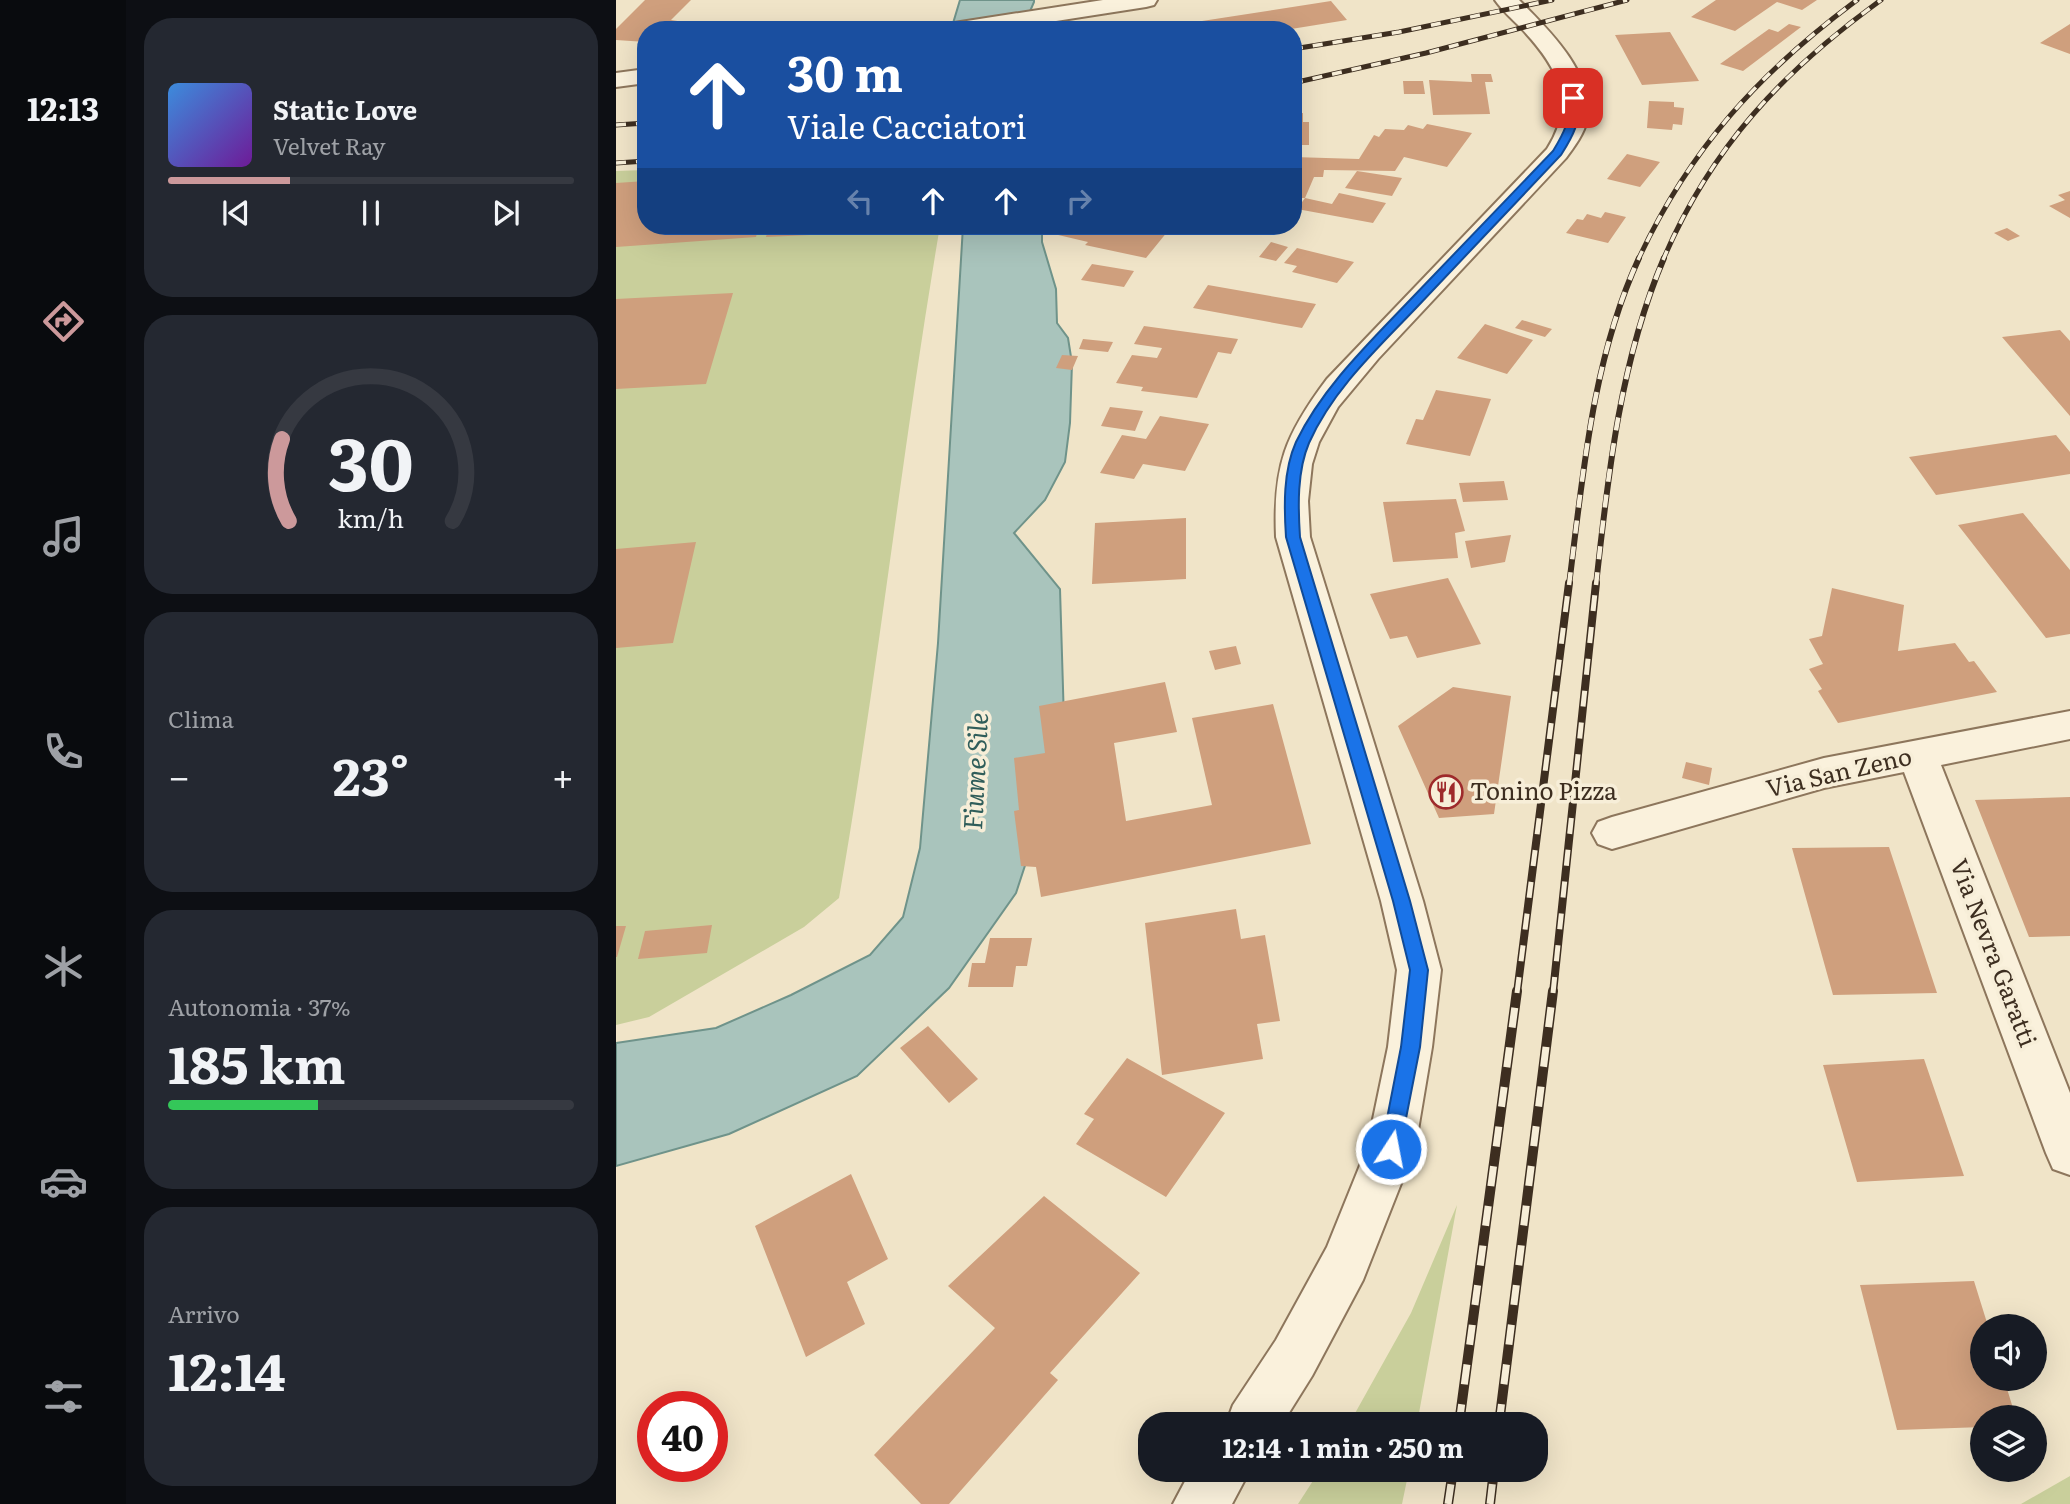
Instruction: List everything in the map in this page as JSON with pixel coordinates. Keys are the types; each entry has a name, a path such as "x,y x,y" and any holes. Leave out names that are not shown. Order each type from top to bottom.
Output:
{"street":[{"path":"1010,21 1146,0"},
{"path":"1260,1412 1294,1358 1345,1263 1391,1149 1410,1047 1419,970 1402,901 1293,537 1291,513 1294,476 1302,445 1316,418 1353,368 1557,153 1570,132 1575,115 1569,81 1547,41 1506,0"},
{"path":"616,80 637,77"},
{"name":"Via San Zeno","path":"1612,833 1824,773 2070,725"},
{"name":"Via Nevra Garatti","path":"1917,754 2070,1153"},
{"path":"1200,1504 1215,1482"}],"green space":[{"path":"637,170 637,235 939,235 839,898 804,927 649,1017 616,1025 616,171"},
{"path":"1457,1205 1419,1412 1356,1412 1411,1313"},
{"path":"2070,1476 2070,1504 2021,1504"},
{"path":"1312,1482 1407,1482 1402,1504 1298,1504"}],"water":[{"path":"960,0 1034,0 1026,21 954,21"},
{"name":"Fiume Sile","path":"962,235 1042,235 1056,289 1057,323 1068,338 1072,363 1070,423 1065,462 1045,500 1014,533 1060,589 1064,721 1037,829 1016,893 949,988 857,1076 729,1134 616,1166 616,1043 716,1028 791,995 870,955 903,917 920,848 938,643"}],"building":[{"path":"645,0 691,0 671,20 678,21 637,21 637,41 616,40 616,29"},
{"path":"1716,0 1817,0 1802,10 1777,2 1735,31 1691,17"},
{"path":"1331,1 1347,20 1302,27 1302,21 1202,21"},
{"path":"1789,24 1801,27 1743,71 1720,64 1769,29 1778,32"},
{"path":"2070,24 2070,54 2040,43"},
{"path":"1670,32 1699,81 1642,85 1615,35"},
{"path":"1471,74 1491,74 1493,82 1485,82 1490,114 1433,115 1429,80 1472,82"},
{"path":"1403,81 1423,81 1425,94 1404,94"},
{"path":"1649,101 1674,102 1674,107 1684,108 1682,125 1673,124 1672,130 1647,128"},
{"path":"1302,113 1303,122 1309,122 1309,145 1302,145"},
{"path":"1427,124 1472,133 1447,167 1404,157 1395,171 1324,170 1323,177 1314,177 1305,198 1302,198 1302,157 1359,159 1374,135 1379,137 1385,129 1404,130 1408,125 1423,129"},
{"path":"1627,154 1660,162 1640,187 1607,179"},
{"path":"1357,171 1402,178 1392,196 1345,188"},
{"path":"637,182 637,235 756,237 616,247 616,183"},
{"path":"2070,191 2070,218 2049,206 2065,200 2058,195"},
{"path":"1339,193 1386,203 1373,223 1302,210 1305,198 1332,204"},
{"path":"1605,212 1626,217 1608,243 1566,233 1577,219 1583,220 1587,214 1601,218"},
{"path":"2007,228 2020,236 2008,241 1994,233"},
{"path":"767,235 810,235 766,237"},
{"path":"1058,235 1165,235 1146,258 1085,245 1088,242"},
{"path":"1271,242 1288,247 1276,261 1259,257"},
{"path":"1297,248 1354,262 1337,283 1292,272 1297,266 1284,263"},
{"path":"1092,264 1134,271 1124,287 1081,280"},
{"path":"1208,285 1316,304 1302,328 1193,308"},
{"path":"733,293 706,384 616,389 616,299"},
{"path":"1522,320 1552,329 1545,337 1515,328"},
{"path":"1485,324 1533,340 1507,374 1457,358"},
{"path":"1144,326 1238,339 1231,354 1218,352 1197,398 1141,391 1143,387 1116,383 1132,355 1157,358 1162,348 1134,344"},
{"path":"2060,330 2070,341 2070,416 2002,337"},
{"path":"1083,339 1113,342 1108,352 1079,349"},
{"path":"1062,355 1078,356 1072,370 1056,368"},
{"path":"1436,390 1491,399 1470,456 1406,444 1416,419 1423,420"},
{"path":"1110,407 1143,411 1135,431 1101,426"},
{"path":"1160,416 1209,424 1185,471 1143,464 1134,479 1100,473 1122,435 1146,439"},
{"path":"2056,435 2070,452 2070,474 1936,495 1909,457"},
{"path":"1504,481 1508,500 1463,502 1459,483"},
{"path":"1456,499 1465,531 1455,533 1458,558 1393,562 1383,502"},
{"path":"2023,513 2070,570 2070,634 2046,638 1958,525"},
{"path":"1186,518 1186,579 1092,584 1095,523"},
{"path":"1511,535 1505,562 1471,568 1465,541"},
{"path":"696,542 673,643 616,648 616,549"},
{"path":"1448,578 1481,644 1417,658 1407,636 1390,639 1370,594"},
{"path":"1832,588 1904,605 1898,651 1955,643 1969,662 1974,661 1997,692 1838,723 1818,691 1822,689 1809,669 1823,664 1809,639 1822,636"},
{"path":"1236,646 1241,664 1215,670 1209,651"},
{"path":"1165,682 1177,732 1114,743 1126,821 1212,805 1192,718 1273,704 1311,844 1041,897 1036,867 1021,866 1014,811 1019,810 1014,758 1045,753 1039,706"},
{"path":"1453,687 1511,696 1494,814 1439,818 1398,726"},
{"path":"1686,762 1712,768 1709,785 1682,778"},
{"path":"2070,797 2070,936 2029,937 1975,800"},
{"path":"1889,847 1937,993 1833,995 1792,848"},
{"path":"1236,909 1241,939 1265,935 1280,1021 1257,1024 1263,1059 1162,1075 1145,923"},
{"path":"712,925 707,953 638,959 645,931"},
{"path":"616,926 626,926 617,957 616,957"},
{"path":"990,938 1032,938 1027,966 1016,966 1013,987 968,987 972,963 985,963"},
{"path":"928,1026 978,1079 949,1103 900,1048"},
{"path":"1127,1058 1225,1113 1166,1197 1076,1144 1094,1119 1084,1114"},
{"path":"1924,1059 1964,1176 1857,1182 1823,1065"},
{"path":"851,1174 888,1259 847,1282 865,1324 806,1357 755,1226"},
{"path":"1044,1196 1140,1273 1050,1373 1058,1380 949,1504 921,1504 874,1455 995,1328 948,1286"},
{"path":"1974,1281 1984,1314 1970,1314 1970,1391 2008,1391 2012,1405 1970,1405 1970,1427 1897,1430 1860,1285"}],"railway":[{"path":"1302,48 1399,32 1552,0"},
{"path":"1302,81 1426,53 1627,0"},
{"path":"1639,258 1680,182 1730,115 1789,56 1857,0"},
{"path":"1663,260 1682,219 1704,182 1753,114 1812,55 1881,0"},
{"path":"616,125 637,124"},
{"path":"616,163 637,162"},
{"path":"1569,585 1585,460 1600,377 1623,297 1639,258"},
{"path":"1596,585 1611,460 1626,378 1636,337 1664,258"},
{"path":"1517,993 1569,583"},
{"path":"1553,993 1596,583"},
{"path":"1461,1412 1517,991"},
{"path":"1500,1412 1553,991"},
{"path":"1448,1504 1451,1482"},
{"path":"1490,1504 1493,1482"}],"place":[{"name":"Tonino Pizza","path":"1446,792"}],"route":[{"path":"1391,1149 1410,1047 1419,970 1402,901 1293,537 1291,513 1294,476 1302,445 1316,418 1353,368 1557,153 1570,132 1575,115 1573,98"}]}
